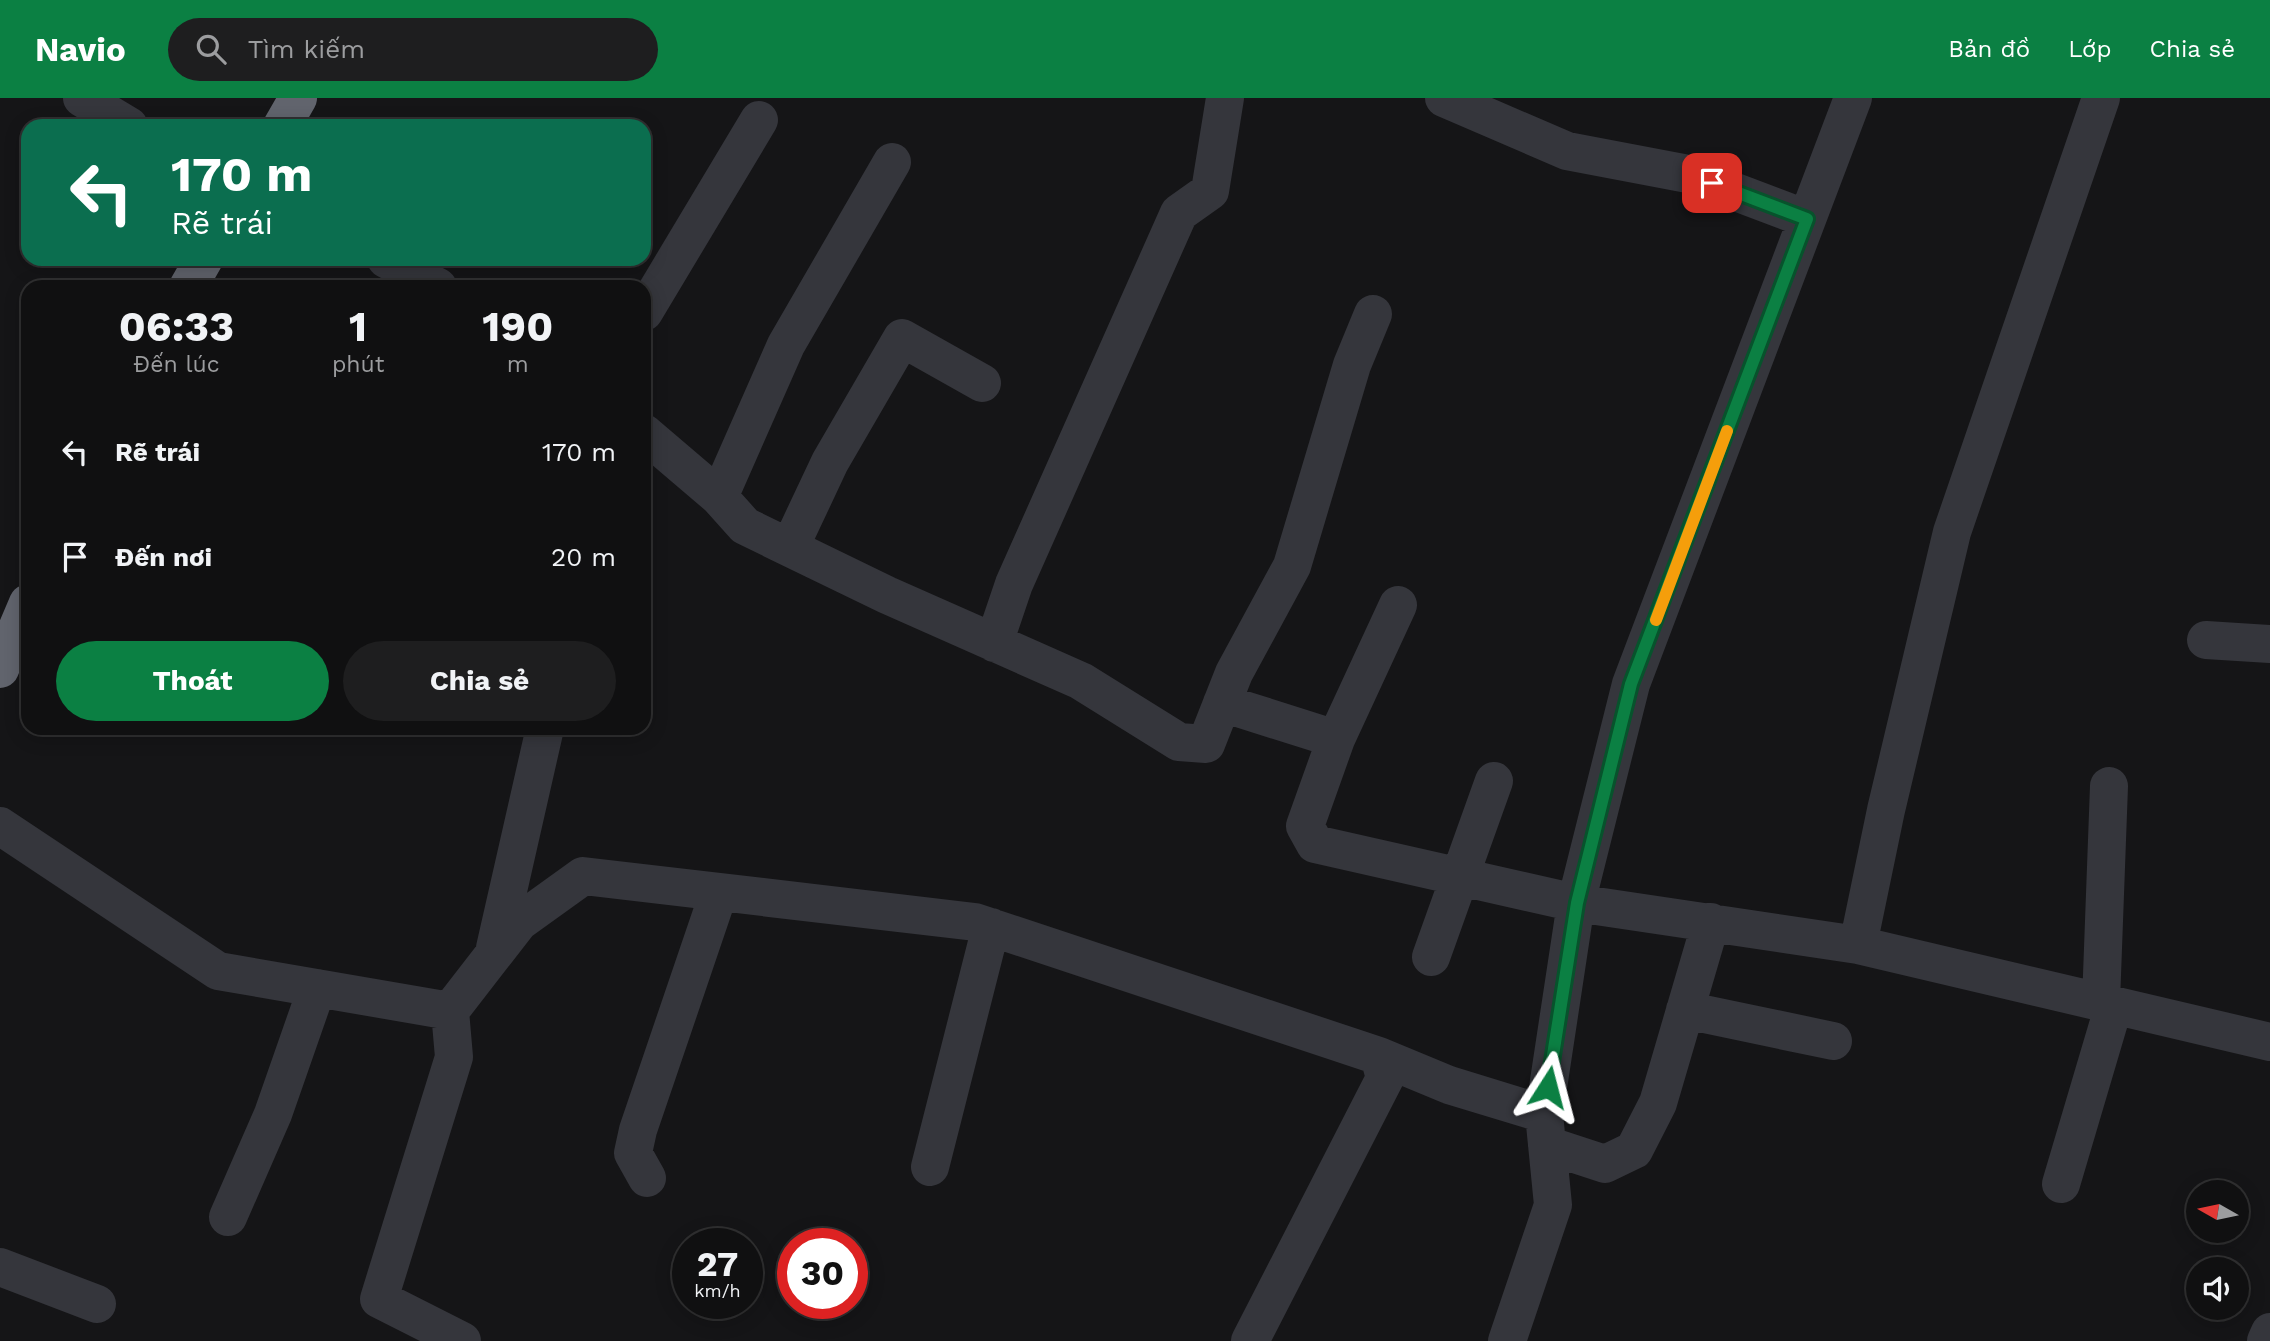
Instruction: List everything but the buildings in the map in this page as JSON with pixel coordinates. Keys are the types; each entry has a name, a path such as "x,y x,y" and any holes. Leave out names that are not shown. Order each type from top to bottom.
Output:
{"highway":[{"path":"286,119 298,98"},
{"path":"0,669 21,620"}],"street":[{"path":"82,98 117,119"},
{"path":"994,643 1014,584 1179,213 1210,191 1225,98"},
{"path":"1444,98 1567,150 1688,174 1807,219"},
{"path":"1507,1341 1553,1205 1545,1129 1577,903 1631,684 1853,98"},
{"path":"1858,944 1886,810 1952,532 2101,98"},
{"path":"651,300 759,120"},
{"path":"719,497 786,345 892,162"},
{"path":"399,266 425,280"},
{"path":"651,439 719,497 746,526 1080,681 1179,742 1206,744 1234,673 1292,566 1352,365 1373,314"},
{"path":"790,547 830,462 902,338 982,383"},
{"path":"1398,605 1336,738 1305,826 1315,844 1577,903 1858,944 2270,1042"},
{"path":"2206,640 2270,644"},
{"path":"1222,703 1336,738"},
{"path":"494,954 543,735"},
{"path":"1431,957 1494,781"},
{"path":"2061,1184 2108,1003 2109,786"},
{"path":"0,826 218,971 450,1011"},
{"path":"462,1341 379,1299 454,1056 450,1011 519,922 583,876 975,922 1378,1056 1545,1129 1605,1164 1634,1150 1658,1103 1711,922"},
{"path":"648,1178 633,1153 638,1130 719,892"},
{"path":"930,1167 991,927"},
{"path":"228,1217 273,1114 317,988"},
{"path":"1685,1010 1833,1041"},
{"path":"1250,1341 1385,1078 1378,1056"},
{"path":"0,1268 97,1304"},
{"path":"2266,1341 2270,1332"}],"slow traffic":[{"path":"1656,620 1727,431"}],"route":[{"path":"1548,1087 1577,903 1631,684 1807,219 1712,183"}]}
